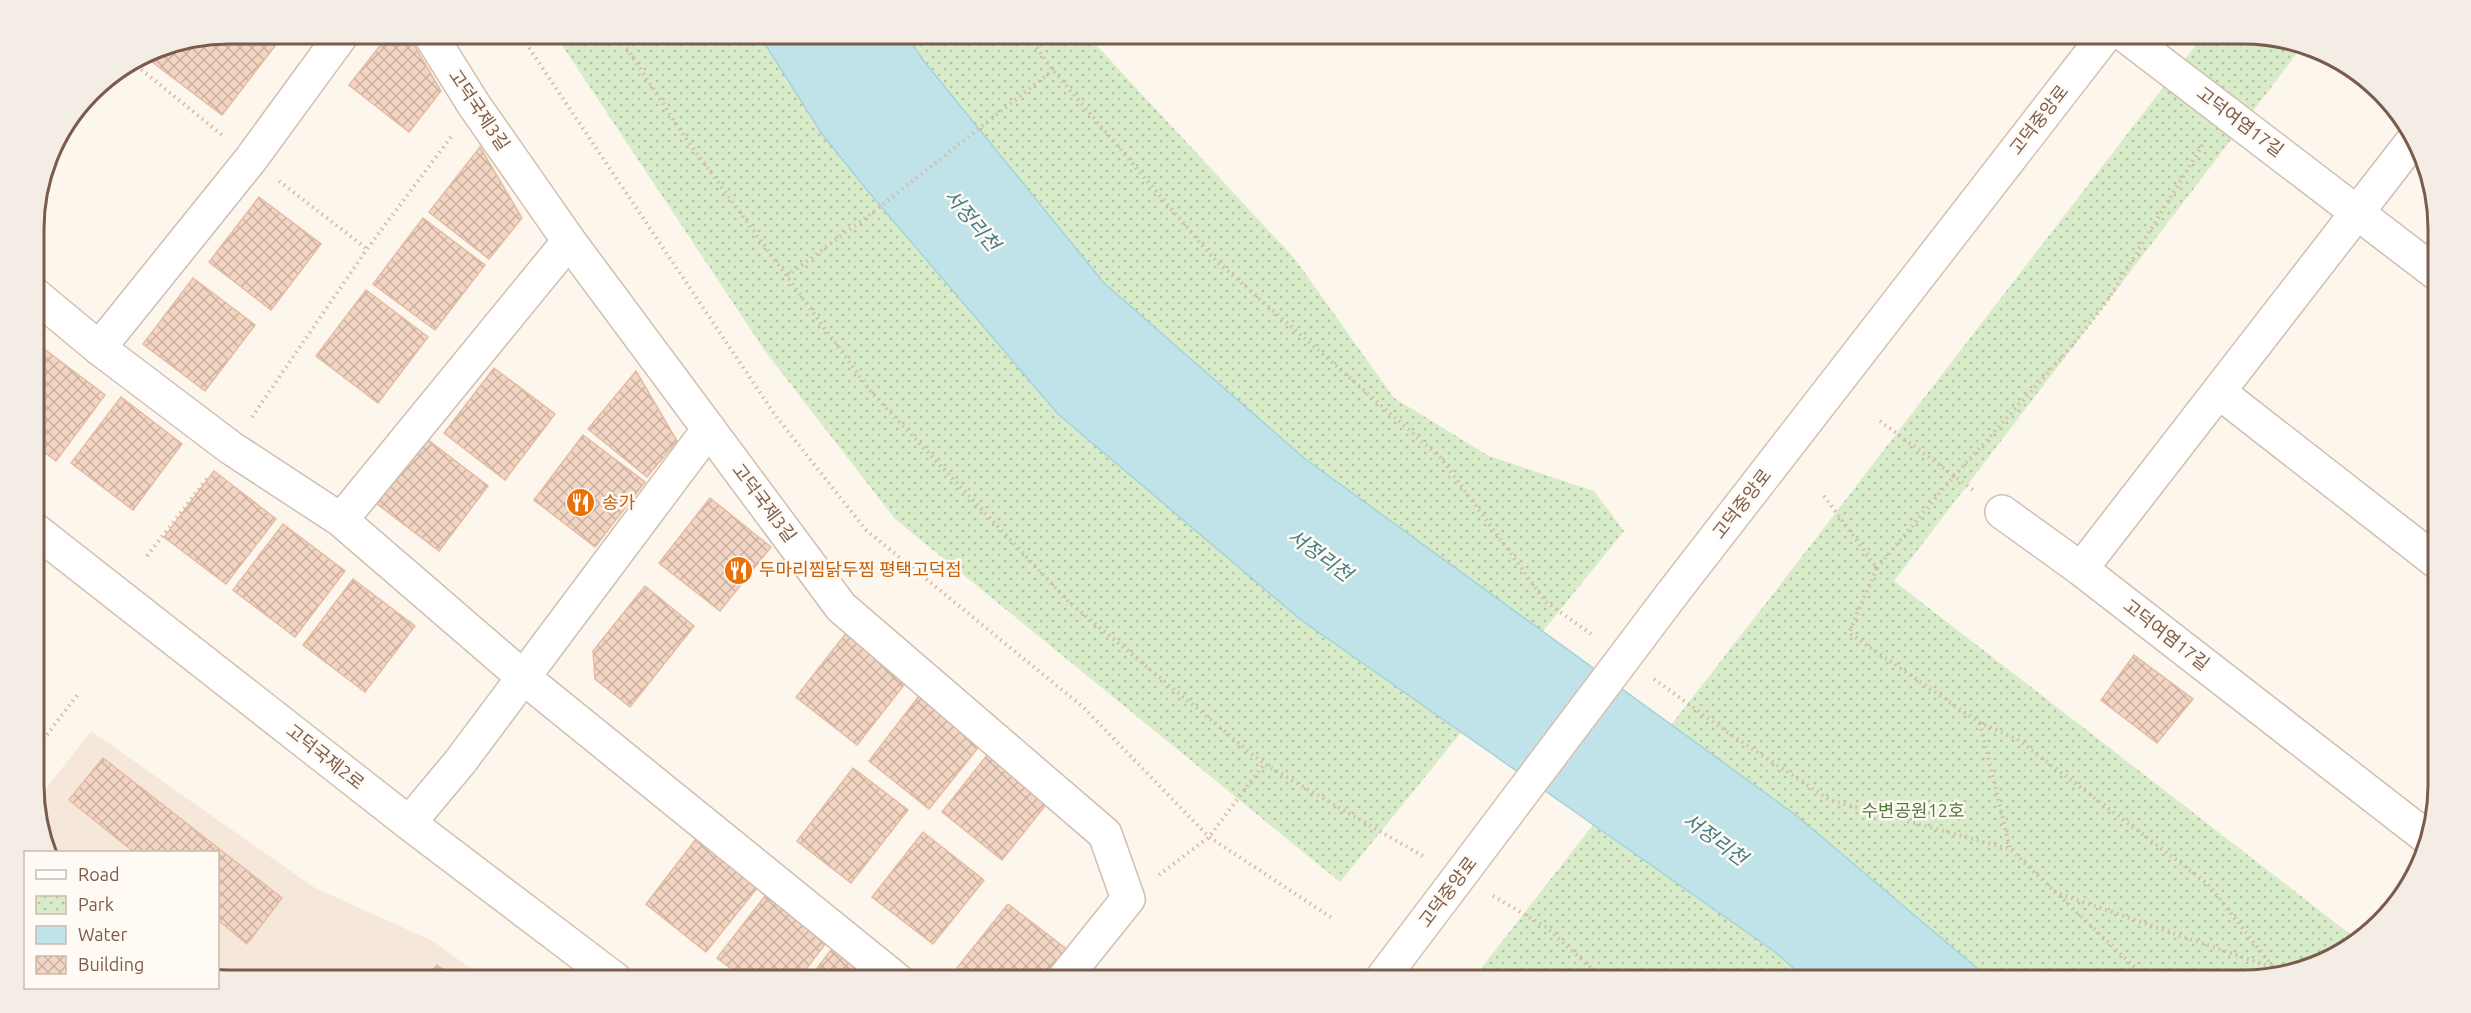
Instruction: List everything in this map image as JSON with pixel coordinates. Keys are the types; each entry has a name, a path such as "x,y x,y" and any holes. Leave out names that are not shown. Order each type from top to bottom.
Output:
{"street":[{"path":"99,348 251,159 334,44"},
{"name":"고덕국제3길","path":"436,44 474,105 569,241 841,607 1105,834 1128,899"},
{"name":"고덕중앙로","path":"1387,969 1442,876 1672,594 2098,44"},
{"name":"고덕여염17길","path":"2137,44 2428,267"},
{"path":"2081,569 2408,147"},
{"path":"341,520 569,241"},
{"path":"44,302 99,348 231,448 341,520 523,676 884,970"},
{"path":"2219,392 2428,555"},
{"path":"409,823 460,762 709,429"},
{"name":"고덕여염17길","path":"2002,512 2081,569 2421,833"},
{"name":"고덕국제2로","path":"44,537 409,823 603,970"},
{"path":"1071,970 1128,899"}],"path":[{"path":"526,44 775,414 866,530 1083,706 1209,837 1332,918"},
{"path":"624,44 682,133 872,393 1070,603 1264,764 1442,876"},
{"path":"1034,44 1053,70 1213,258 1441,458 1546,602 1603,643"},
{"path":"787,276 876,210 1053,70"},
{"path":"147,556 231,448 367,249 474,105"},
{"path":"2207,138 2106,303 2065,354 1954,476 1877,568 1849,633 1980,723 2017,740 2208,884 2274,966"},
{"path":"1880,421 2002,512"},
{"path":"1824,496 1877,568"},
{"path":"1651,677 1726,732 1830,800 2010,849 2137,969"},
{"path":"44,739 78,694"},
{"path":"1980,723 2010,849"},
{"path":"1128,899 1209,837 1264,764"},
{"path":"1486,892 1546,927 1592,969"},
{"path":"2058,893 2272,967"}],"shaded area":[{"path":"91,731 315,888 433,941 472,970 219,969 219,851 56,851 47,820 44,791"}],"green space":[{"path":"561,44 1095,44 1295,259 1394,398 1489,456 1594,491 1624,531 1340,882 895,519 765,351"},
{"name":"수변공원12호","path":"2197,44 2266,45 2298,52 1894,581 2350,934 2335,945 2313,955 2290,963 2254,969 1480,969"}],"water":[{"name":"서정리천","path":"765,44 912,44 1104,283 1304,458 1797,816 1978,969 1795,969 1775,952 1301,620 1058,414 866,189 822,134"}],"building":[{"path":"277,44 222,115 151,61 181,50 205,45"},
{"path":"381,44 413,44 441,91 409,132 349,85"},
{"path":"480,147 522,218 489,259 429,212"},
{"path":"259,197 321,244 271,310 209,262"},
{"path":"423,218 485,265 435,330 373,284"},
{"path":"193,278 255,325 205,391 143,344"},
{"path":"366,290 428,337 378,403 316,356"},
{"path":"44,349 105,395 56,461 44,452"},
{"path":"494,368 555,414 505,480 444,433"},
{"path":"636,371 677,441 647,477 588,429"},
{"path":"121,397 182,444 133,510 71,463"},
{"path":"583,435 645,482 595,547 534,500"},
{"path":"427,439 488,486 439,551 377,504"},
{"path":"214,471 276,519 226,584 164,537"},
{"path":"710,498 771,547 720,611 659,563"},
{"path":"283,524 345,571 295,637 233,590"},
{"path":"353,579 415,626 365,692 303,645"},
{"path":"645,586 694,626 630,707 595,679 593,651"},
{"path":"847,632 908,680 857,745 796,697"},
{"path":"2134,655 2193,699 2157,743 2101,700"},
{"path":"919,696 981,744 929,809 869,761"},
{"path":"988,754 1048,802 1002,860 942,812"},
{"path":"103,758 282,898 247,944 219,921 219,851 133,851 69,800"},
{"path":"853,768 908,810 851,883 797,841"},
{"path":"923,832 984,880 933,944 872,897"},
{"path":"696,839 758,887 706,952 646,904"},
{"path":"768,892 829,939 806,970 732,970 717,958"},
{"path":"1008,904 1069,951 1054,970 957,968"},
{"path":"834,946 865,970 816,970"},
{"path":"437,965 444,970 433,970"}],"place":[{"name":"송가","path":"581,503"},
{"name":"두마리찜닭두찜 평택고덕점","path":"738,570"}]}
